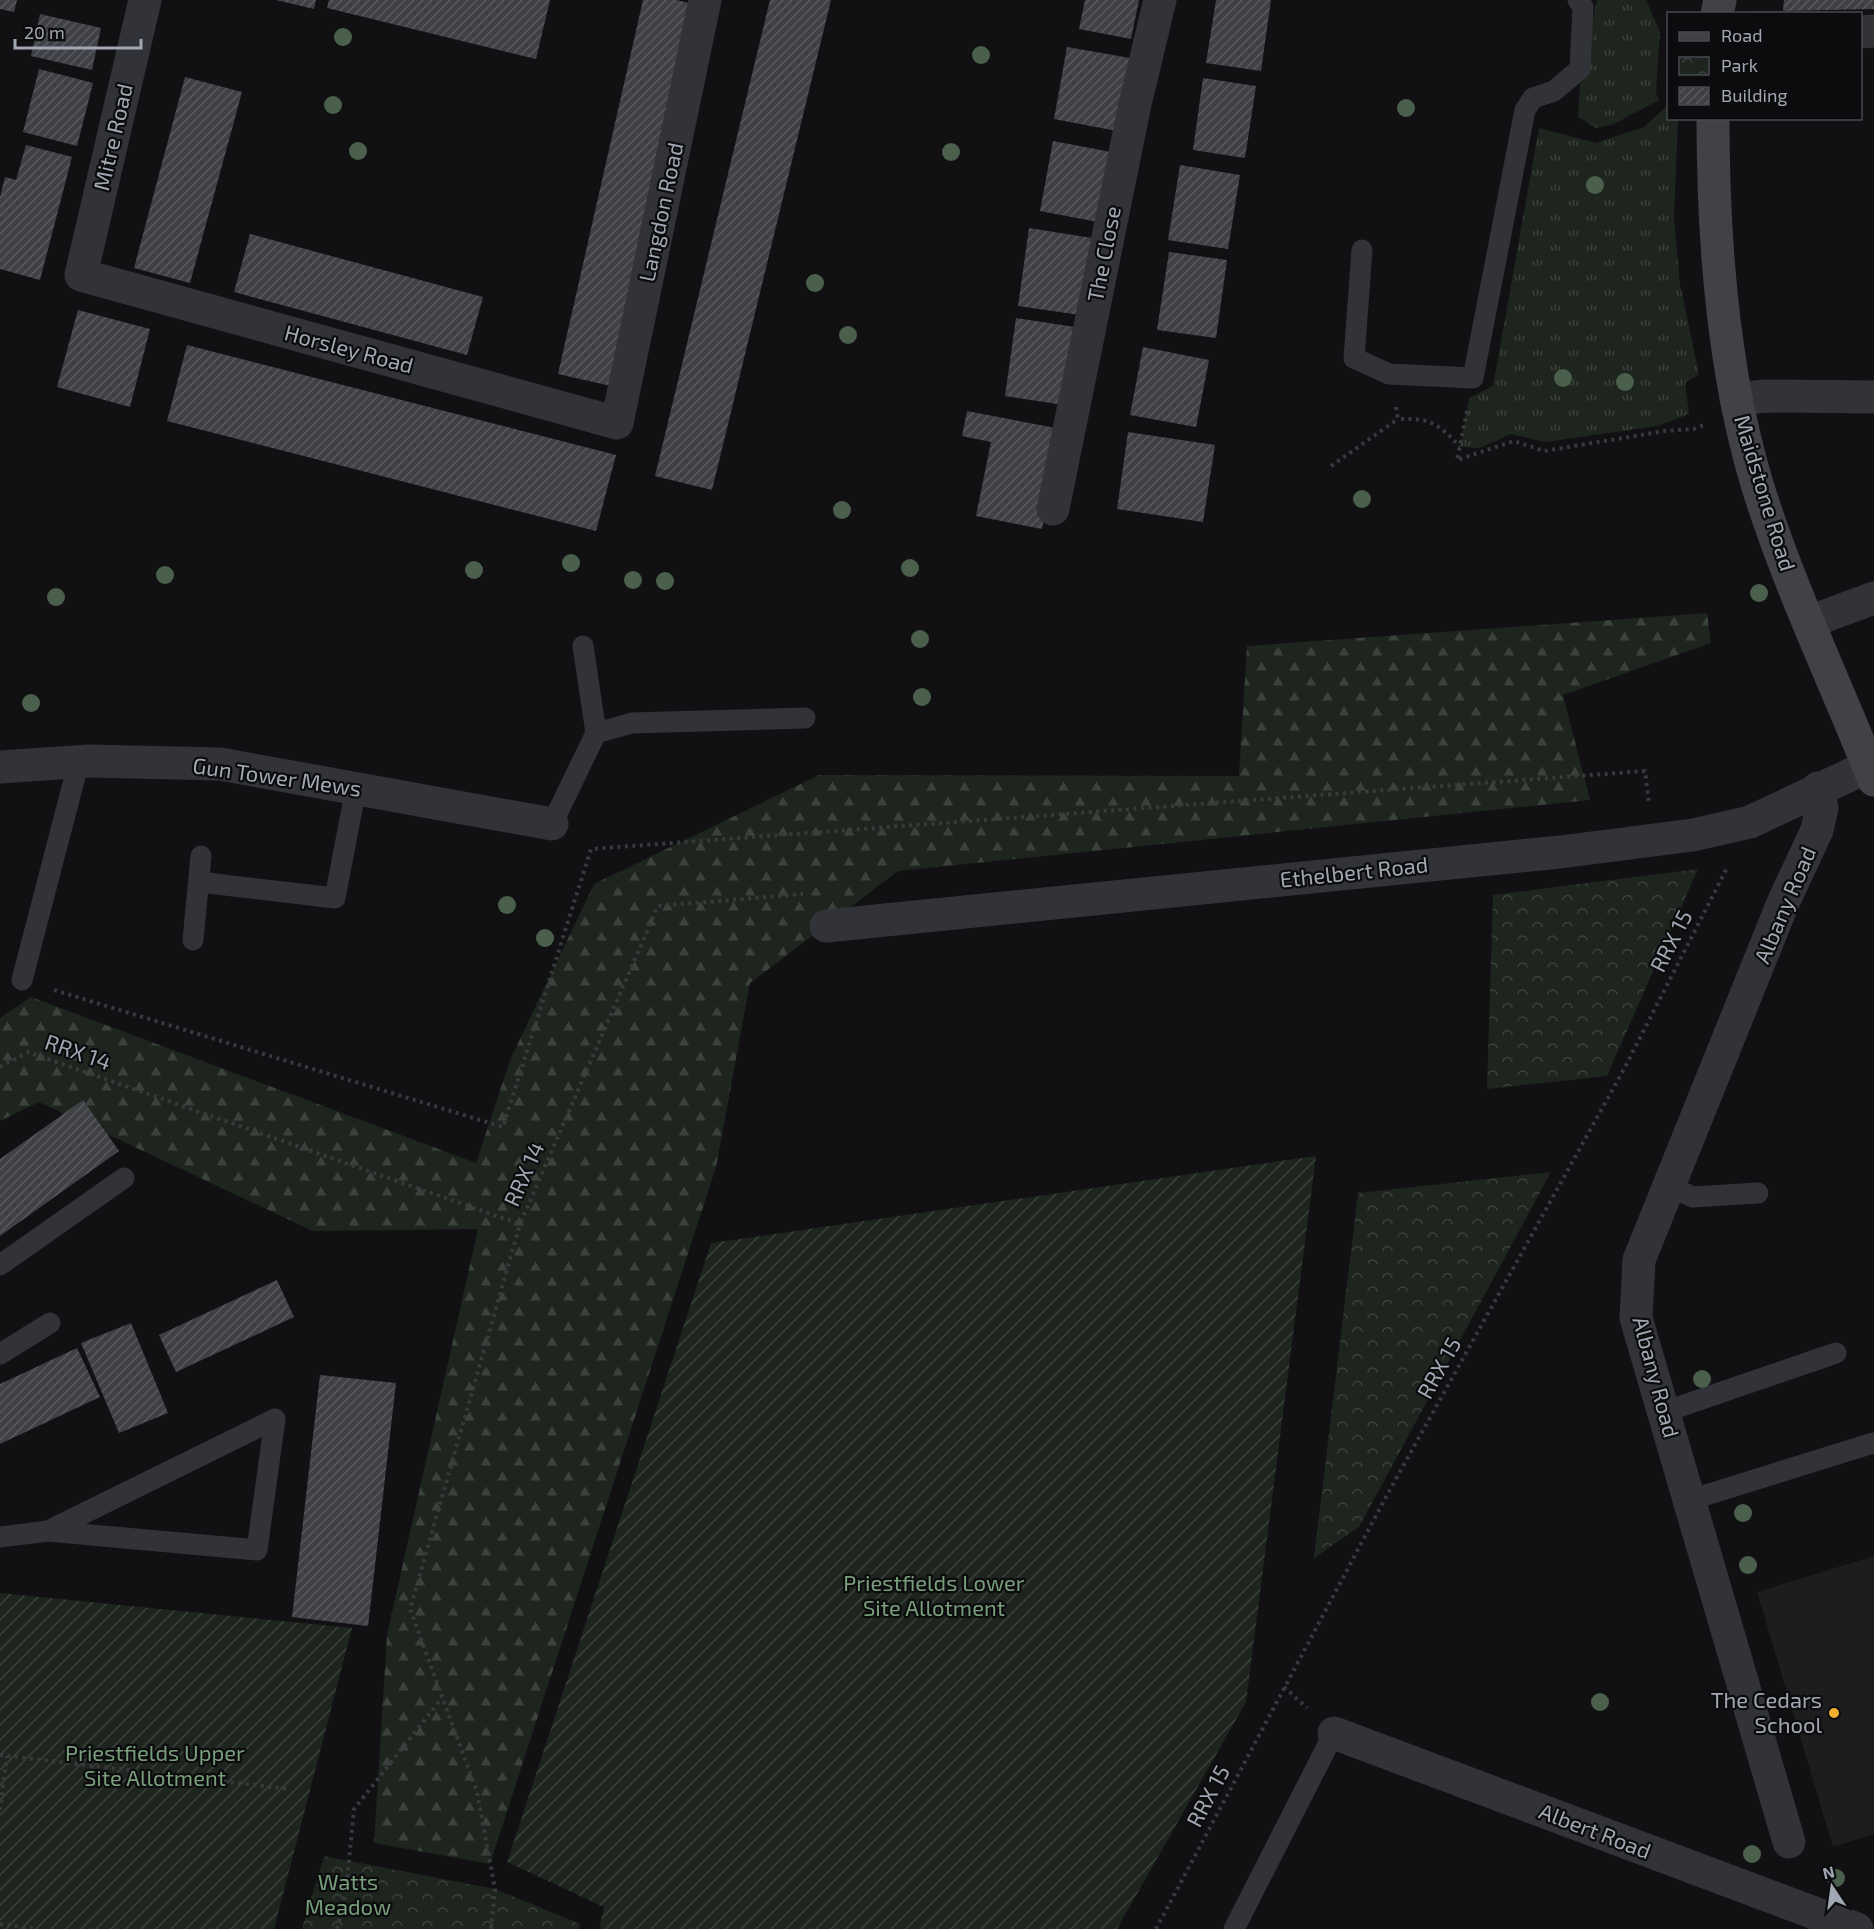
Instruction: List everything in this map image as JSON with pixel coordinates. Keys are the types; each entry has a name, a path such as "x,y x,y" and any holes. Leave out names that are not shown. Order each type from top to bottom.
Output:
{"main road":[{"name":"Maidstone Road","path":"1713,120 1713,196 1737,405 1757,483 1809,622 1871,773"}],"street":[{"name":"Mitre Road","path":"81,275 145,0"},
{"name":"Langdon Road","path":"617,423 705,0"},
{"name":"The Close","path":"1053,509 1135,104 1160,0"},
{"name":"Horsley Road","path":"81,275 617,423"},
{"path":"1737,405 1765,396 1874,397"},
{"path":"1809,622 1874,598"},
{"name":"Gun Tower Mews","path":"0,767 79,761 220,764 552,824"},
{"name":"Ethelbert Road","path":"826,926 1560,852 1693,835 1750,822 1818,788 1871,773"},
{"name":"Albany Road","path":"1789,1842 1636,1318 1639,1260 1784,903 1817,830 1822,808 1818,788"},
{"name":"Albert Road","path":"1334,1733 1857,1929"}],"lane":[{"path":"1362,250 1354,358 1389,374 1473,378 1525,110 1533,98 1554,91 1580,69 1583,7 1578,0"},
{"path":"552,824 596,733 583,646"},
{"path":"596,733 632,723 805,718"},
{"path":"22,980 79,761"},
{"path":"199,882 335,898 356,788"},
{"path":"193,940 201,856"},
{"path":"0,1265 124,1178"},
{"path":"1670,1187 1693,1197 1758,1193"},
{"path":"0,1354 50,1323"},
{"path":"1664,1412 1836,1353"},
{"path":"0,1537 48,1531 257,1550 275,1419 48,1531"},
{"path":"1690,1500 1874,1443"},
{"path":"1234,1929 1334,1733"}],"path":[{"path":"1389,374 1398,419"},
{"path":"1473,378 1457,460 1514,441 1544,451 1665,431 1694,429 1737,405"},
{"path":"1331,466 1398,419 1422,419 1442,427 1460,447"},
{"name":"RRX 15","path":"1156,1929 1387,1495 1624,1069 1750,822"},
{"name":"RRX 14","path":"0,1067 28,1052 520,1224 658,906 809,894"},
{"path":"491,1929 495,1889 477,1792 410,1609 520,1224"},
{"path":"337,1929 345,1892 354,1809 443,1697"},
{"path":"0,1755 288,1789"},
{"path":"0,1810 7,1756"},
{"path":"0,1924 38,1929"}],"shaded area":[{"name":"The Cedars School","path":"1874,1556 1874,1834 1833,1847 1757,1592"}],"green space":[{"path":"1597,0 1646,0 1660,32 1656,93 1659,100 1612,125 1596,128 1578,117 1580,83"},
{"path":"1667,106 1667,120 1678,120 1674,219 1680,284 1699,374 1685,383 1689,414 1658,426 1545,442 1511,434 1479,448 1460,447 1469,398 1493,386 1539,128 1596,143 1644,127"},
{"path":"1707,613 1711,643 1563,695 1590,800 898,871 750,983 716,1167 490,1864 374,1843 387,1635 478,1229 313,1231 39,1102 0,1121 0,1018 31,997 476,1163 510,1060 594,884 819,775 1239,776 1247,646"},
{"path":"1698,869 1607,1076 1487,1089 1493,895"},
{"name":"Priestfields Lower Site Allotment","path":"1316,1156 1246,1702 1117,1929 599,1929 604,1907 507,1862 711,1243"},
{"path":"1551,1172 1359,1527 1314,1558 1358,1193"},
{"name":"Priestfields Upper Site Allotment","path":"0,1593 352,1628 274,1929 0,1929"},
{"name":"Watts Meadow","path":"324,1856 495,1889 580,1924 579,1929 302,1929"}],"building":[{"path":"0,0 17,0 14,12 0,9"},
{"path":"276,0 316,0 314,9"},
{"path":"329,0 550,0 536,59 327,8"},
{"path":"643,0 676,0 698,5 611,386 558,374"},
{"path":"770,0 831,0 712,490 655,476"},
{"path":"1085,0 1139,0 1131,39 1079,29"},
{"path":"1216,0 1271,0 1261,71 1206,63"},
{"path":"1784,0 1874,0 1874,9 1783,11"},
{"path":"40,14 101,28 92,70 31,56"},
{"path":"1067,47 1130,58 1117,131 1054,119"},
{"path":"39,69 93,83 77,146 23,132"},
{"path":"185,77 242,92 190,283 134,268"},
{"path":"1203,78 1256,86 1245,158 1193,150"},
{"path":"1053,141 1111,152 1098,222 1040,211"},
{"path":"26,145 72,157 40,280 0,269 0,197 5,177 16,180"},
{"path":"1180,165 1240,175 1228,249 1168,240"},
{"path":"1029,228 1092,238 1080,315 1018,306"},
{"path":"250,234 483,297 467,355 234,292"},
{"path":"1169,252 1227,260 1216,338 1157,330"},
{"path":"78,310 150,329 130,407 57,387"},
{"path":"1016,318 1075,327 1064,405 1005,396"},
{"path":"187,345 616,455 596,531 167,421"},
{"path":"1143,347 1209,360 1196,427 1130,415"},
{"path":"967,411 1061,429 1042,529 976,516 991,442 962,436"},
{"path":"1128,432 1215,445 1203,522 1117,509"},
{"path":"83,1100 119,1151 0,1236 0,1159"},
{"path":"277,1280 294,1317 176,1372 159,1335"},
{"path":"131,1323 168,1413 119,1433 81,1343"},
{"path":"77,1348 100,1397 0,1444 0,1384"},
{"path":"320,1375 396,1383 368,1626 292,1617"}],"place":[{"name":"The Cedars School","path":"1834,1713"}]}
